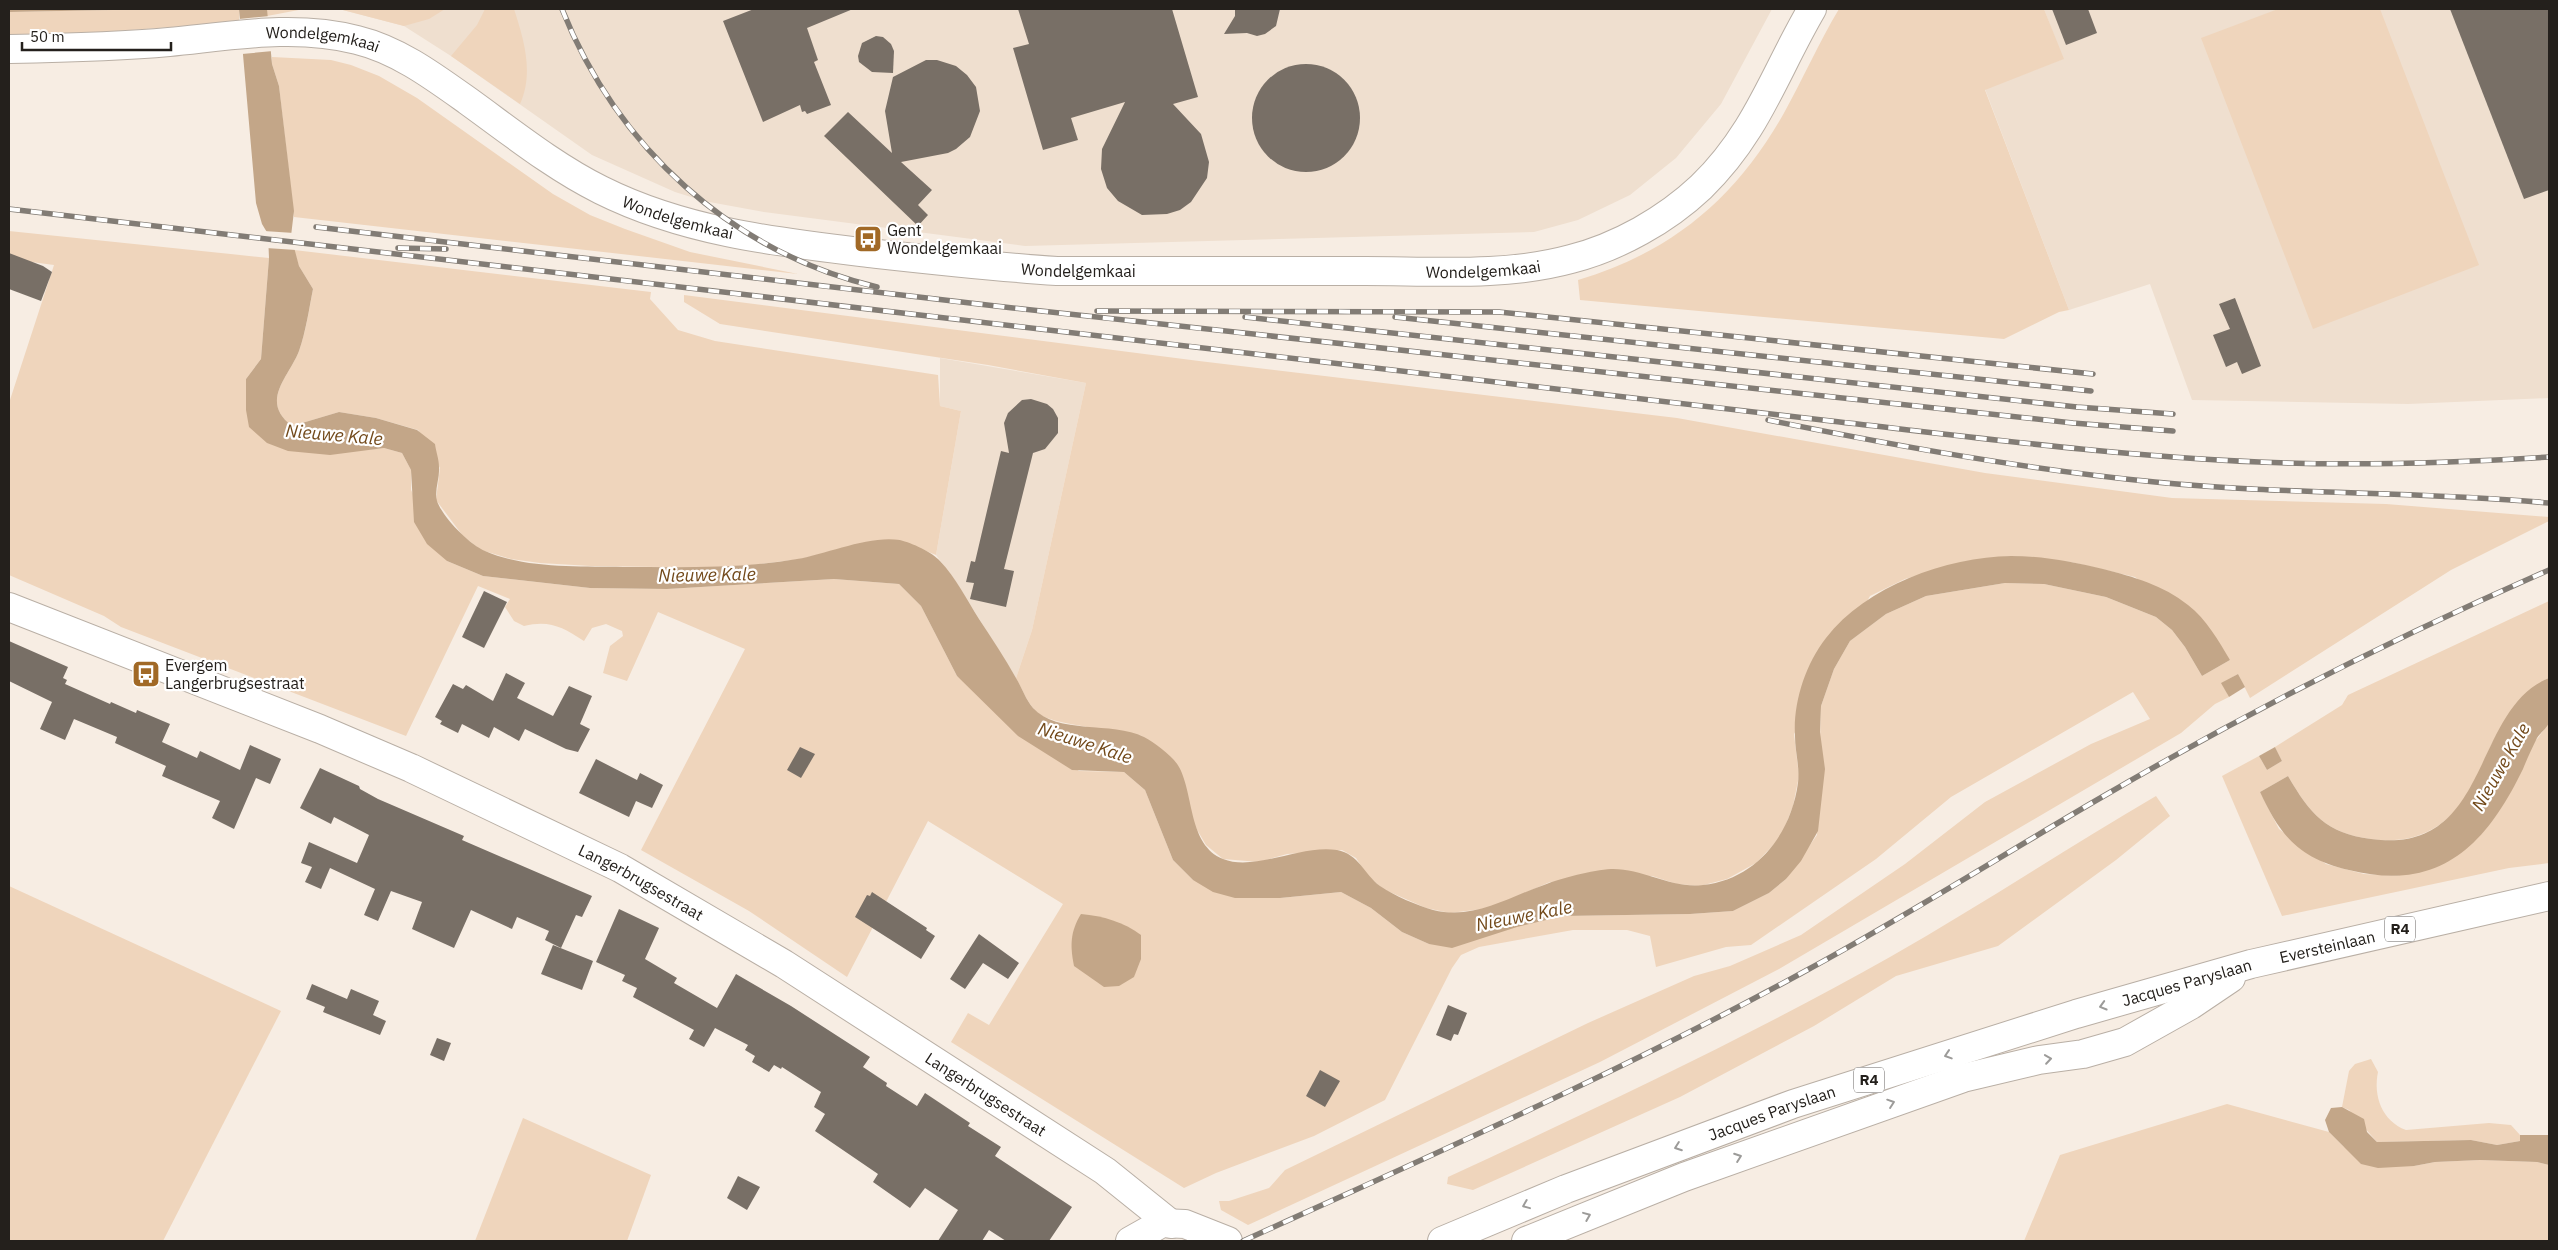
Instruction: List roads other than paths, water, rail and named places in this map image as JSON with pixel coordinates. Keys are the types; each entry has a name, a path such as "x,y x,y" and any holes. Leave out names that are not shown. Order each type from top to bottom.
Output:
{"main road":[{"name":"Wondelgemkaai","path":"9,49 78,48 272,32 335,35 390,50 430,75 579,178 603,191 666,217 722,233 822,248 993,267 1057,271 1472,271 1542,265 1572,259 1639,231 1673,210 1707,180 1728,158 1747,131 1768,97 1812,9"},
{"name":"Langerbrugsestraat","path":"9,607 320,729 427,776 620,868 801,974 1105,1171 1171,1224 1185,1224 1228,1241"},
{"name":"Eversteinlaan","path":"2251,964 2549,896"},
{"name":"Jacques Paryslaan","path":"1442,1241 1566,1189 1793,1104 2076,1014 2251,964"},
{"name":"Jacques Paryslaan","path":"1526,1241 1684,1177 1963,1078 2039,1060 2083,1054 2125,1042 2191,1005 2251,964"},
{"path":"1130,1241 1162,1223 1171,1224"}],"water":[{"path":"9,9 164,9 9,12"},
{"name":"Nieuwe Kale","path":"239,9 267,9 272,64 279,86 294,211 291,236 299,266 313,289 299,351 279,389 277,398 282,417 292,426 339,412 376,418 417,430 435,444 439,461 436,497 445,515 457,530 479,548 501,557 518,561 571,566 732,566 809,557 862,542 888,539 900,540 927,551 946,568 961,589 1033,708 1043,716 1056,722 1131,732 1144,737 1173,759 1184,778 1194,818 1203,843 1223,859 1249,862 1308,851 1337,850 1351,856 1374,881 1392,893 1426,908 1448,912 1477,910 1559,880 1611,869 1634,872 1691,885 1703,885 1722,881 1740,874 1755,864 1768,851 1788,820 1798,783 1795,723 1798,698 1806,672 1826,638 1863,603 1885,589 1934,569 1960,562 2011,556 2046,558 2103,569 2148,582 2169,592 2195,611 2212,631 2230,660 2202,676 2185,647 2172,630 2156,617 2106,597 2044,584 2005,583 1926,596 1886,614 1850,641 1834,669 1821,706 1820,732 1825,769 1818,831 1801,861 1786,879 1769,893 1733,911 1690,914 1563,916 1517,927 1452,948 1429,944 1402,932 1371,908 1341,892 1280,898 1235,898 1213,892 1193,880 1173,860 1145,790 1124,772 1072,770 1018,736 957,676 921,606 899,584 834,579 667,589 590,588 483,576 447,561 427,544 414,522 411,470 402,453 384,448 330,455 288,451 267,443 249,427 246,410 246,379 261,359 269,258 268,234 262,224 256,203"},
{"path":"2238,674 2245,687 2229,697 2221,683"},
{"name":"Nieuwe Kale","path":"2549,678 2549,723 2537,738 2509,796 2493,820 2476,840 2456,857 2434,868 2409,875 2381,875 2349,870 2317,859 2304,852 2284,833 2260,792 2288,776 2312,811 2321,820 2342,832 2371,839 2410,838 2439,826 2460,804 2476,777 2505,719 2524,695"},
{"path":"2275,747 2282,761 2267,770 2259,756"},
{"path":"1081,914 1113,920 1141,935 1141,959 1134,977 1119,986 1104,987 1074,966 1072,939"},
{"path":"2342,1107 2364,1119 2367,1132 2377,1142 2471,1140 2497,1145 2520,1141 2520,1135 2549,1135 2549,1165 2537,1162 2480,1160 2435,1162 2414,1166 2378,1168 2361,1164 2329,1132 2325,1120 2331,1108"}],"railway":[{"path":"562,9 585,59 614,106 647,148 685,187 728,220 774,248 824,271 877,287"},
{"path":"9,209 2098,451 2205,459 2332,464 2441,462 2549,457"},
{"path":"316,227 1013,308 2073,423 2173,431"},
{"path":"398,248 446,249"},
{"path":"1097,311 1499,312 2093,374"},
{"path":"1245,317 2077,407 2173,414"},
{"path":"1395,317 2091,391"},
{"path":"1768,420 1961,456 2106,477 2253,489 2451,496 2549,503"},
{"path":"1243,1241 1529,1110 1670,1042 1809,969 2102,797 2266,706 2378,649 2549,570"}],"place":[{"name":"Gent Wondelgemkaai","path":"868,239"},
{"name":"Evergem Langerbrugsestraat","path":"146,674"}]}
